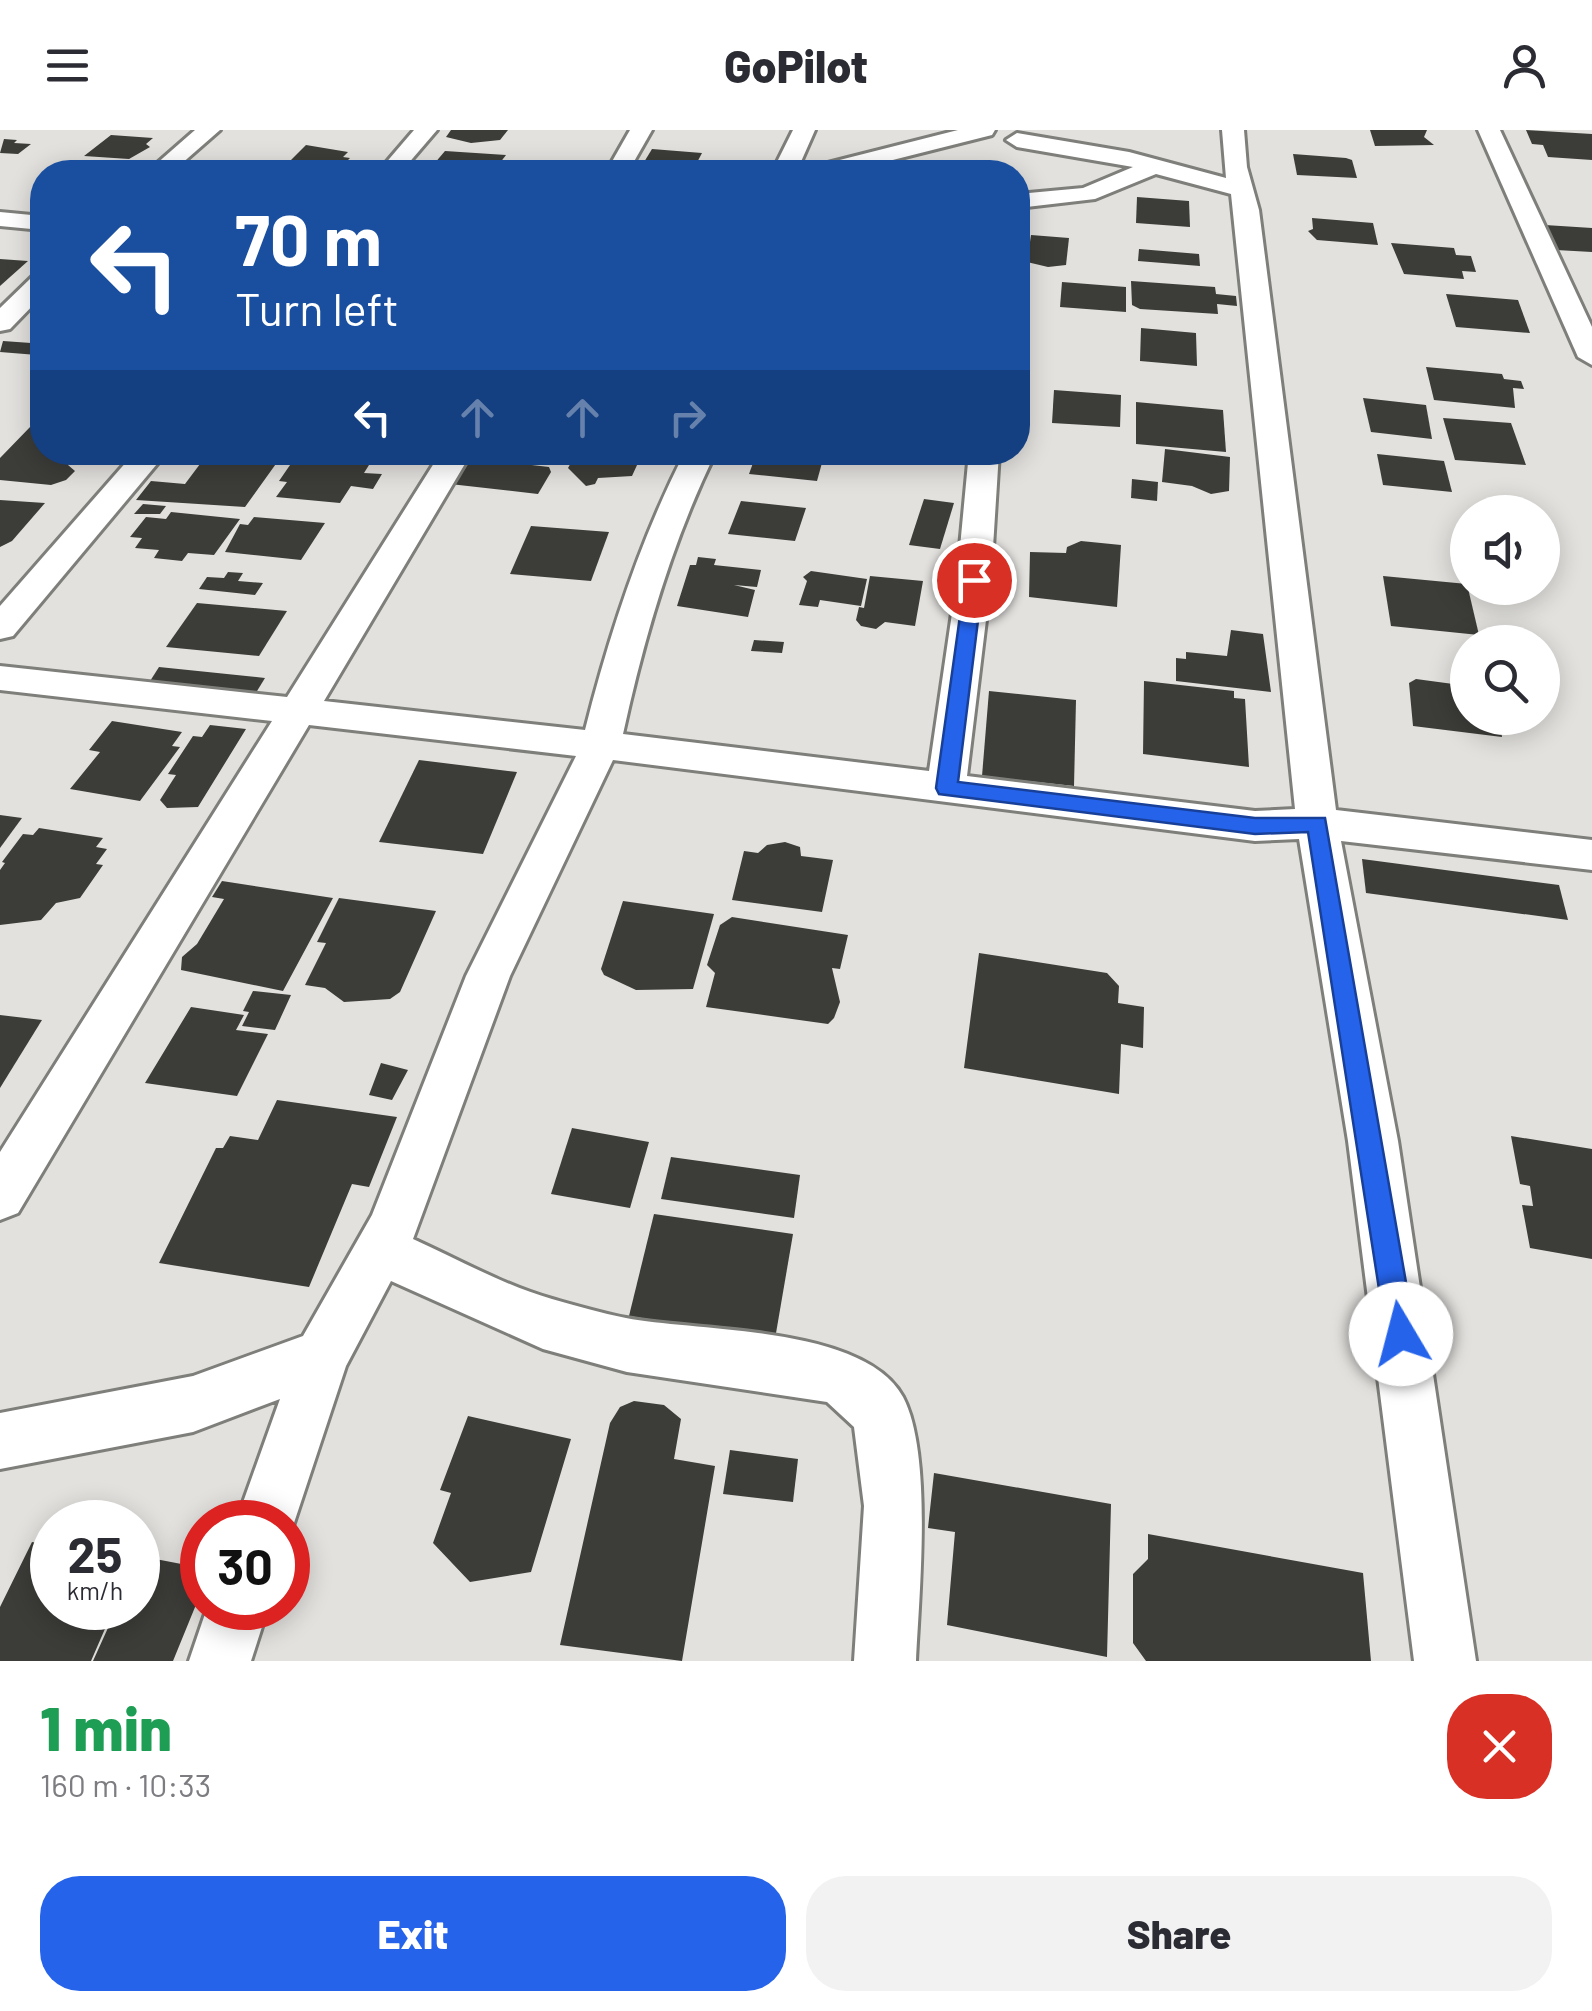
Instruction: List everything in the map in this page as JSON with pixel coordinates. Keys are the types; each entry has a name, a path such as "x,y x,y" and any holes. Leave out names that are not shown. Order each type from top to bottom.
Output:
{"street":[{"path":"173,160 209,130"},
{"path":"400,160 426,130"},
{"path":"624,160 642,130"},
{"path":"790,160 804,130"},
{"path":"867,160 984,130"},
{"path":"1489,130 1592,357"},
{"path":"1016,160 1017,135 1190,178 1213,176 1237,161 1318,824 1373,1141 1446,1661"},
{"path":"1030,201 1058,202 1107,190 1150,168"},
{"path":"0,219 30,222"},
{"path":"0,323 30,294"},
{"path":"0,628 141,465"},
{"path":"0,1198 449,465"},
{"path":"273,1500 322,1356 380,1250 424,1149 488,976 601,745 621,658 675,503 694,465"},
{"path":"946,788 974,580 983,465"},
{"path":"0,678 601,745 1255,826 1318,824 1592,855"},
{"path":"380,1250 543,1323 627,1344 773,1363 841,1378 881,1413 893,1506 885,1661"},
{"path":"0,1441 194,1404 322,1356"},
{"path":"220,1661 231,1630"}],"building":[{"path":"451,130 508,130 500,140 471,143 446,137"},
{"path":"1370,130 1427,130 1424,137 1434,145 1375,146"},
{"path":"1526,130 1592,134 1592,160 1548,157 1543,145 1532,144"},
{"path":"111,135 153,138 146,144 150,147 129,159 84,156"},
{"path":"4,139 31,144 18,154 0,153"},
{"path":"306,145 348,152 343,157 350,158 348,160 291,160"},
{"path":"652,149 702,153 698,160 645,160"},
{"path":"445,151 506,155 502,160 437,160"},
{"path":"1293,154 1352,160 1357,178 1297,175"},
{"path":"1137,197 1189,201 1190,227 1136,223"},
{"path":"1312,218 1373,223 1378,245 1317,240 1308,231 1313,229"},
{"path":"1545,225 1592,228 1592,252 1556,250"},
{"path":"1031,235 1069,238 1066,265 1048,267 1030,263"},
{"path":"1391,243 1454,248 1456,255 1471,256 1476,272 1462,271 1464,279 1404,274"},
{"path":"1139,249 1199,254 1200,266 1138,261"},
{"path":"0,259 28,261 0,286"},
{"path":"1131,281 1215,287 1216,294 1236,296 1237,306 1217,304 1218,314 1140,309 1132,305"},
{"path":"1062,282 1126,287 1126,312 1060,307"},
{"path":"1446,294 1518,300 1530,333 1456,327"},
{"path":"1141,328 1196,333 1197,366 1140,361"},
{"path":"3,341 30,343 30,354 0,352"},
{"path":"1426,367 1502,374 1504,379 1521,381 1524,389 1513,388 1515,408 1434,400"},
{"path":"1054,390 1121,395 1120,427 1052,423"},
{"path":"1363,398 1426,405 1432,439 1371,432"},
{"path":"1136,402 1223,410 1226,452 1136,444"},
{"path":"1443,418 1511,423 1526,465 1455,460"},
{"path":"30,427 30,465 68,465 75,471 66,480 51,485 0,480 0,458"},
{"path":"1165,449 1230,457 1229,491 1211,494 1192,486 1162,482"},
{"path":"1377,454 1444,461 1452,492 1383,485"},
{"path":"199,465 275,465 245,507 136,500 151,481 185,484"},
{"path":"290,465 369,465 364,473 382,474 373,489 351,486 340,503 276,497 287,482 279,481"},
{"path":"459,465 532,465 549,467 551,472 538,494 450,484"},
{"path":"637,465 632,476 598,478 595,484 586,486 568,468"},
{"path":"752,465 821,465 817,481 749,474"},
{"path":"1132,479 1158,482 1157,501 1131,498"},
{"path":"924,499 954,503 940,549 909,545"},
{"path":"0,500 45,503 12,541 0,547"},
{"path":"741,501 806,508 795,541 728,534"},
{"path":"143,504 166,506 160,514 134,514"},
{"path":"171,512 240,519 214,555 188,553 182,561 154,558 159,550 135,548 142,538 130,537 146,517 166,519"},
{"path":"254,517 325,523 301,560 225,552 240,524 248,525"},
{"path":"531,526 609,532 591,581 510,574"},
{"path":"1081,541 1121,545 1117,607 1029,597 1030,552 1066,553 1067,547"},
{"path":"698,557 716,559 714,565 761,570 757,587 734,585 755,590 748,617 677,606 690,565 696,565"},
{"path":"811,571 867,579 861,606 820,600 818,607 799,605 807,581 803,577"},
{"path":"228,572 243,573 238,581 263,583 255,595 199,589 207,577 224,578"},
{"path":"870,576 923,581 915,626 885,622 876,629 861,626 856,620 859,607 864,608"},
{"path":"1383,576 1450,582 1450,605 1472,605 1477,625 1450,625 1450,632 1391,626"},
{"path":"197,603 287,611 259,656 166,647"},
{"path":"1231,630 1263,634 1271,692 1176,681 1176,658 1186,659 1186,652 1227,656"},
{"path":"754,640 784,642 782,653 751,651"},
{"path":"159,667 265,678 251,701 145,689"},
{"path":"1416,679 1450,684 1450,731 1413,726 1409,683"},
{"path":"1144,681 1234,691 1234,698 1245,699 1249,767 1143,754"},
{"path":"989,691 1076,700 1074,786 982,776"},
{"path":"112,721 182,732 172,746 180,747 140,801 70,789 100,752 89,750"},
{"path":"210,725 246,729 198,807 167,808 160,800 176,775 168,774 193,736 202,737"},
{"path":"419,760 517,772 483,854 379,842"},
{"path":"0,815 22,818 0,848"},
{"path":"39,828 103,838 96,847 107,849 96,864 103,865 80,898 56,903 41,920 0,925 0,870 5,863 2,862 23,834 33,835"},
{"path":"785,842 800,847 801,856 833,860 822,912 732,900 744,851 758,853 767,845"},
{"path":"1362,859 1559,885 1568,920 1366,893"},
{"path":"222,881 333,898 283,991 181,970 182,957 197,944 224,899 212,897"},
{"path":"339,898 436,911 400,992 390,999 344,1002 325,988 305,985 326,943 317,942"},
{"path":"623,901 714,914 693,989 636,990 604,975 601,969"},
{"path":"732,917 848,935 840,969 832,968 840,1002 828,1024 706,1007 715,973 707,965 720,925"},
{"path":"979,953 1107,973 1119,986 1118,1003 1144,1007 1143,1048 1121,1044 1119,1094 964,1068"},
{"path":"253,991 291,995 275,1030 242,1026 249,1012 243,1011"},
{"path":"191,1007 244,1015 236,1030 268,1034 237,1096 145,1083"},
{"path":"0,1015 42,1020 0,1088"},
{"path":"381,1063 408,1070 392,1100 369,1095"},
{"path":"277,1100 397,1117 369,1187 352,1184 309,1287 159,1263 216,1148 223,1148 230,1136 258,1140"},
{"path":"572,1128 649,1142 630,1208 551,1194"},
{"path":"1511,1136 1592,1149 1592,1259 1530,1248 1522,1205 1533,1206 1530,1186 1520,1184"},
{"path":"671,1157 800,1175 794,1218 661,1199"},
{"path":"654,1214 793,1234 775,1339 629,1316"},
{"path":"634,1401 664,1405 681,1419 674,1459 715,1466 682,1661 560,1645 610,1423 620,1407"},
{"path":"468,1416 571,1439 531,1572 470,1582 433,1543 451,1493 440,1490"},
{"path":"730,1450 798,1459 793,1502 723,1494"},
{"path":"934,1473 1111,1504 1107,1657 947,1625 955,1532 928,1528"},
{"path":"1148,1534 1363,1573 1371,1661 1146,1661 1133,1643 1133,1574 1148,1559"},
{"path":"30,1546 30,1630 104,1630 91,1661 0,1661 0,1607"},
{"path":"160,1560 180,1564 180,1630 186,1630 173,1661 93,1661 107,1630 160,1630"}],"route":[{"path":"974,580 946,788 1255,826 1318,824 1373,1141 1401,1334"}]}
